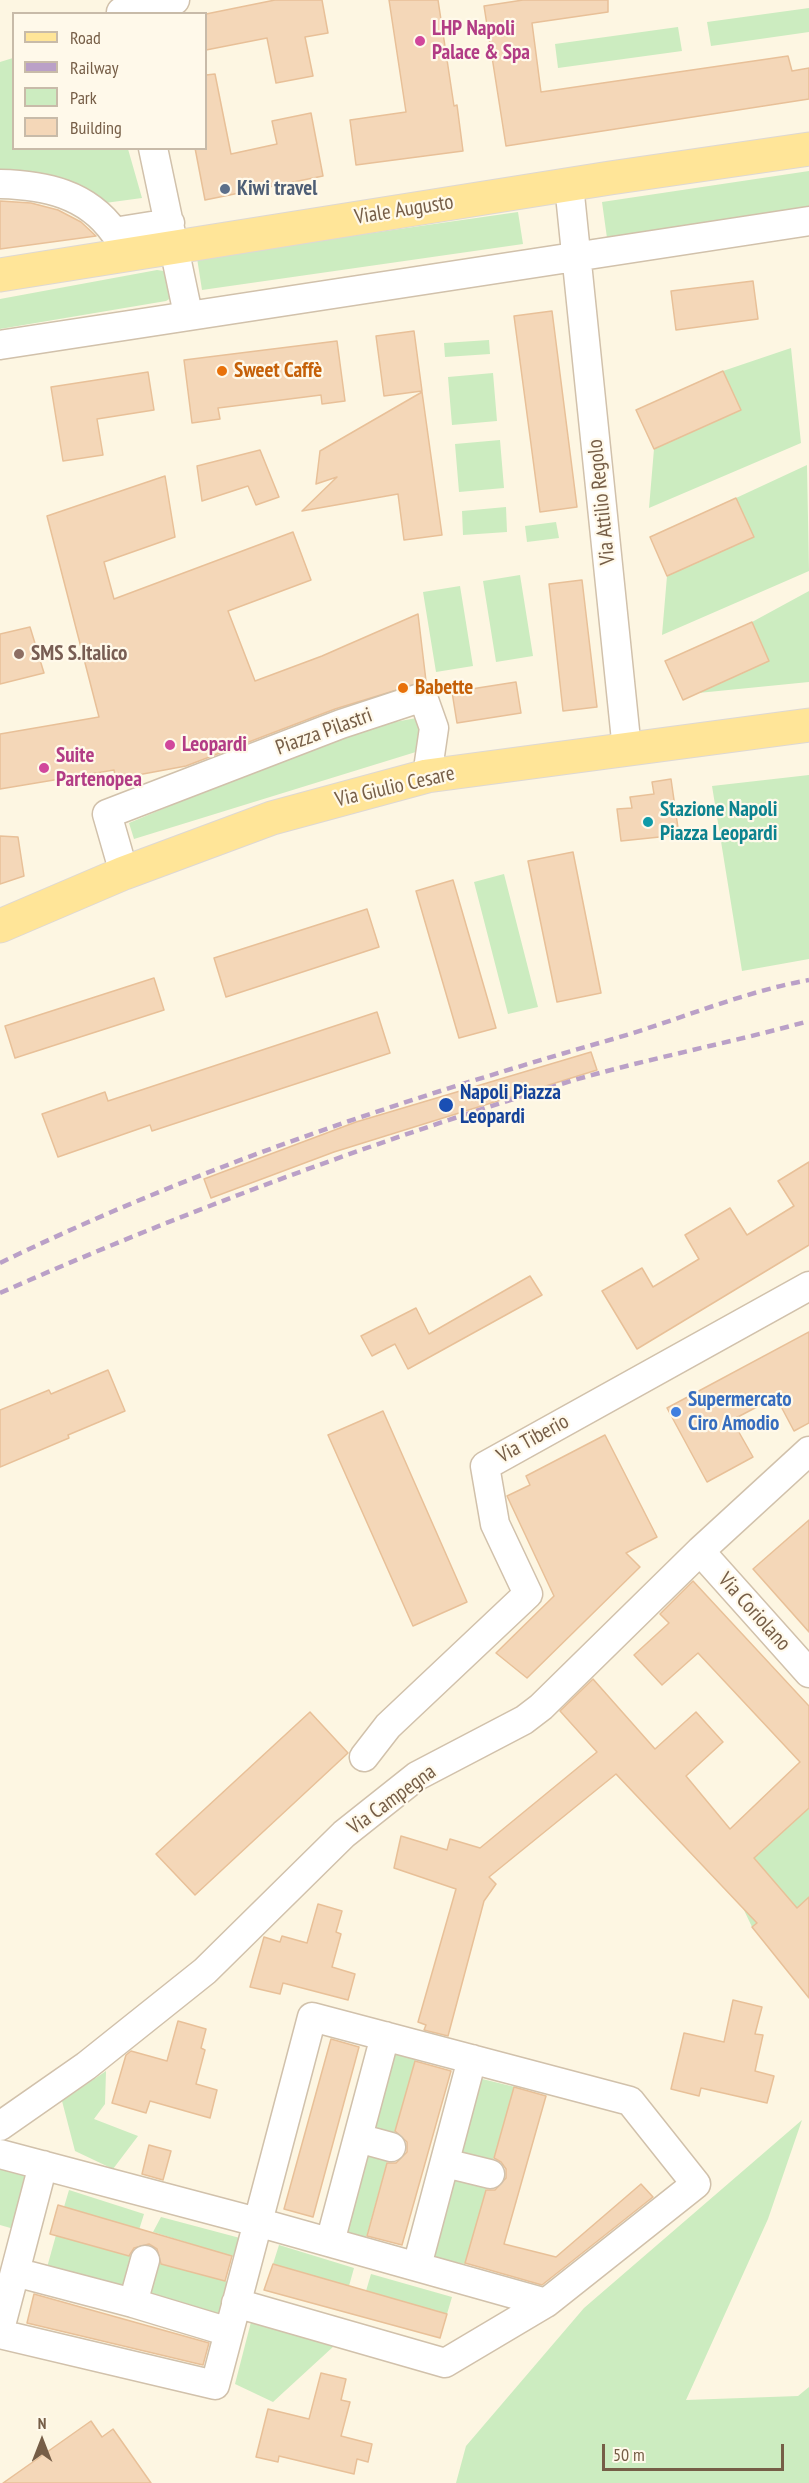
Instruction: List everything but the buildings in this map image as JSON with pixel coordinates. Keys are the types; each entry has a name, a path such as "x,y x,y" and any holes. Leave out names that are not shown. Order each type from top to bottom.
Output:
{"main road":[{"name":"Viale Augusto","path":"0,275 173,235 569,185 809,149"},
{"name":"Via Giulio Cesare","path":"0,926 124,873 272,818 427,776 809,725"}],"street":[{"path":"120,8 175,0"},
{"path":"153,150 188,314"},
{"path":"0,184 42,187 63,193 102,215 114,232 173,235"},
{"name":"Via Attilio Regolo","path":"569,185 578,254 627,750"},
{"path":"0,345 578,254 809,221"},
{"name":"Piazza Pilastri","path":"124,873 107,814 341,724 423,697 434,728 427,776"},
{"name":"Via Tiberio","path":"364,1757 388,1726 528,1594 495,1524 484,1466 809,1286"},
{"name":"Via Campegna","path":"0,2126 86,2066 206,1971 344,1834 417,1776 524,1720 541,1707 700,1551 809,1451"},
{"name":"Via Coriolano","path":"700,1551 809,1673"},
{"path":"0,2334 215,2385 257,2222 312,2017 630,2101 696,2184 546,2303 445,2363 236,2304"},
{"path":"330,2242 385,2036"},
{"path":"417,2266 472,2059"},
{"path":"358,2138 391,2147"},
{"path":"0,2154 257,2222 546,2303"},
{"path":"444,2163 490,2174"},
{"path":"0,2330 43,2165"},
{"path":"133,2303 145,2260"},
{"path":"15,2272 133,2303 229,2332"}],"green space":[{"path":"809,8 809,32 711,46 707,22"},
{"path":"678,27 682,51 558,68 555,44"},
{"path":"12,58 12,150 128,150 142,198 105,203 0,176 0,62"},
{"path":"809,171 809,211 607,238 602,202"},
{"path":"518,212 523,244 202,290 197,258"},
{"path":"157,270 171,272 176,295 166,301 0,329 0,299"},
{"path":"489,340 490,354 445,357 444,343"},
{"path":"791,348 801,443 649,508 654,449 740,410 723,371"},
{"path":"493,373 497,421 452,425 448,377"},
{"path":"500,440 504,488 459,492 455,444"},
{"path":"807,465 809,571 662,635 667,576 754,537 736,498"},
{"path":"506,507 507,532 463,535 462,511"},
{"path":"556,522 559,538 527,542 525,526"},
{"path":"520,575 533,656 496,662 483,581"},
{"path":"460,586 473,666 436,672 423,592"},
{"path":"809,591 809,682 698,693 769,661 752,622"},
{"path":"422,717 419,751 134,839 129,823 351,730"},
{"path":"809,775 809,959 742,971 712,786"},
{"path":"504,874 538,1007 508,1014 474,882"},
{"path":"809,1808 809,1897 791,1915 780,1904 752,1927 743,1908 774,1881 754,1858"},
{"path":"385,2050 416,2058 393,2139 362,2131"},
{"path":"106,2071 105,2104 94,2119 138,2136 113,2169 75,2151 62,2101"},
{"path":"474,2077 515,2087 491,2167 450,2157"},
{"path":"802,2120 768,2219 686,2400 798,2396 809,2387 809,2483 456,2483 466,2446 584,2308"},
{"path":"359,2147 389,2155 366,2238 336,2230"},
{"path":"0,2169 29,2177 14,2229 0,2225"},
{"path":"449,2173 488,2182 465,2264 428,2257"},
{"path":"69,2190 144,2214 139,2230 64,2207"},
{"path":"161,2217 240,2238 234,2257 153,2232"},
{"path":"56,2235 139,2258 129,2294 46,2271"},
{"path":"279,2245 354,2268 349,2286 273,2264"},
{"path":"154,2262 229,2282 220,2320 144,2297"},
{"path":"371,2274 452,2297 447,2314 366,2291"},
{"path":"251,2322 334,2346 273,2402 235,2384"}],"railway":[{"path":"0,1263 150,1196 225,1166 379,1111 638,1032 735,999 809,980"},
{"path":"0,1293 211,1205 426,1127 571,1081 809,1021"}],"place":[{"name":"LHP Napoli Palace & Spa","path":"420,41"},
{"name":"Kiwi travel","path":"225,189"},
{"name":"Sweet Caffè","path":"222,371"},
{"name":"SMS S.Italico","path":"19,654"},
{"name":"Babette","path":"403,688"},
{"name":"Leopardi","path":"170,745"},
{"name":"Suite Partenopea","path":"44,768"},
{"name":"Stazione Napoli Piazza Leopardi","path":"648,822"},
{"name":"Napoli Piazza Leopardi","path":"446,1105"},
{"name":"Supermercato Ciro Amodio","path":"676,1412"}]}
